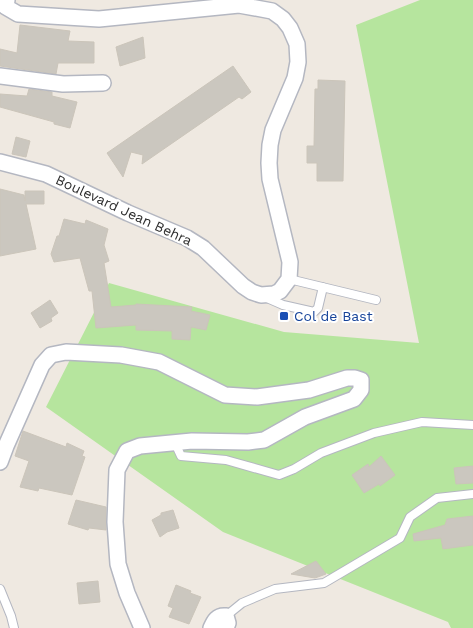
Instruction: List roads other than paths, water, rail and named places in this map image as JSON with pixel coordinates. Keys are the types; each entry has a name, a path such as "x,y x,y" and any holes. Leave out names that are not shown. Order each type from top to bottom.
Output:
{"street":[{"path":"7,0 6,7 18,14 99,19 239,5 272,10 283,19 290,28 297,44 298,62 295,78 274,130 270,145 269,163 270,178 290,262 288,279 280,291 274,294 261,295"},
{"path":"0,76 63,84 102,83"},
{"name":"Boulevard Jean Behra","path":"0,162 46,174 128,213 187,238 203,248 243,286 261,295"},
{"path":"0,462 42,365 51,355 66,352 121,355 159,362 225,395 257,397 309,390 347,378 361,380 361,390 354,398 305,417 264,440 248,442 192,441 140,446 127,451 117,470 114,522 118,564 127,593 142,628"},
{"path":"210,628 217,617 221,615 226,622"}],"lane":[{"path":"288,279 376,300"},
{"path":"261,295 283,304 314,312 318,308 323,287"},
{"path":"175,443 181,456 226,460 279,475 294,469 321,453 374,433 422,422 473,424"},
{"path":"226,622 242,603 275,589 324,583 400,538 410,517 437,498 473,494"},
{"path":"0,589 14,628"}],"place":[{"name":"Col de Bast","path":"284,316"}]}
